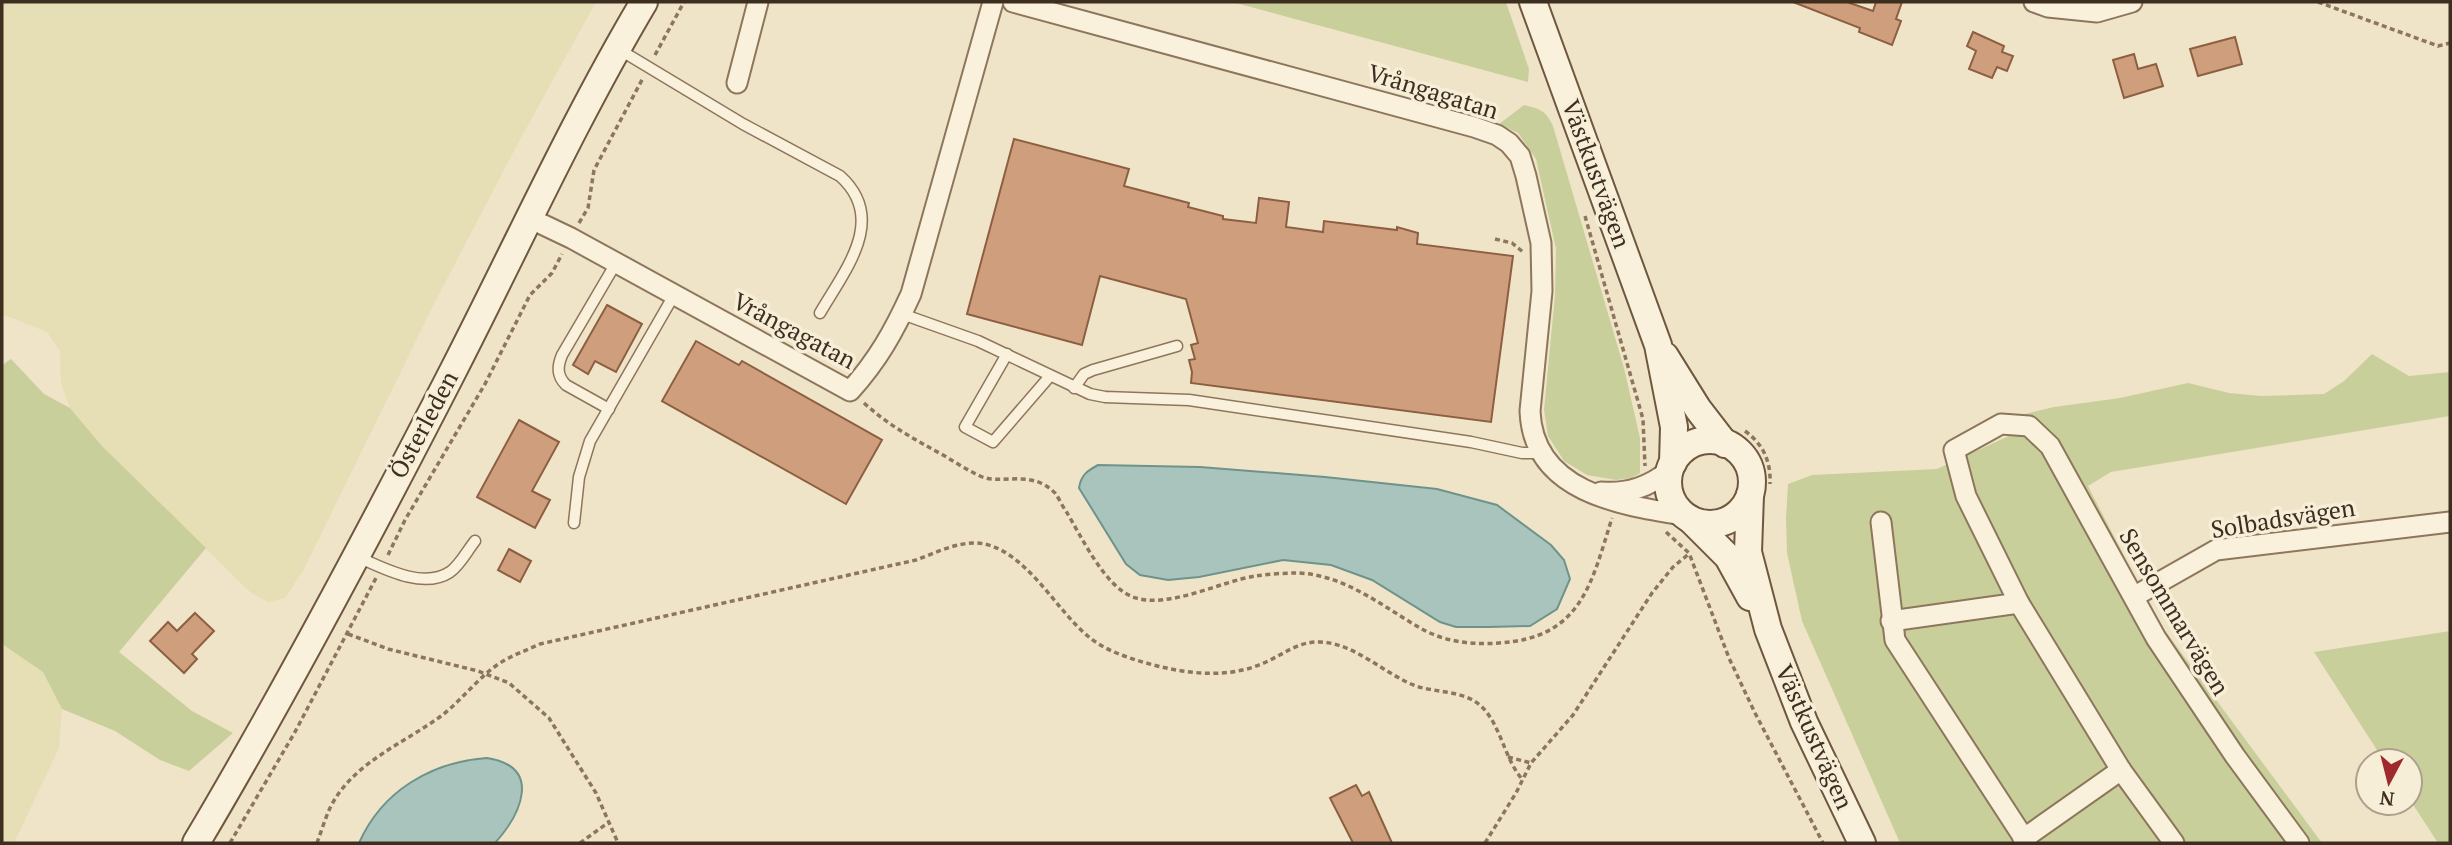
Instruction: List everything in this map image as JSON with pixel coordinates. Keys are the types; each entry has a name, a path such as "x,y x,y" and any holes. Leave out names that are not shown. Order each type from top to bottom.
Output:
{"street":[{"name":"Österleden","path":"195,843 266,725 644,2"},
{"path":"737,83 758,2"},
{"name":"Vrångagatan","path":"529,218 571,238 850,391 874,364 902,314 919,271 993,2"},
{"name":"Vrångagatan","path":"1013,2 1472,126 1497,135 1509,143 1520,156 1541,243 1542,291 1530,411 1542,453 1559,474 1573,484 1608,500 1687,517"},
{"name":"Västkustvägen","path":"1533,2 1658,345 1674,427 1664,473 1670,493 1675,505 1728,557 1768,629"},
{"path":"2034,2 2048,7 2098,12 2132,2"},
{"name":"Västkustvägen","path":"1658,345 1698,409 1725,444 1738,452 1748,464 1752,480 1748,552 1768,629 1804,722 1862,843"},
{"name":"Sensommarvägen","path":"2020,603 1966,496 1954,450 2001,424 2029,426 2050,446 2074,494 2168,656 2235,756 2299,843"},
{"path":"1664,473 1682,451 1695,443 1710,441 1725,444"},
{"name":"Vrångagatan","path":"1589,491 1636,490 1664,473"},
{"path":"1687,517 1703,523 1723,522 1737,514 1750,495"},
{"path":"1881,522 1895,640 2025,841 2121,770"},
{"name":"Solbadsvägen","path":"2135,596 2216,550 2450,523"},
{"path":"1891,621 2020,603 2121,770 2174,843"}],"lane":[{"path":"618,49 743,124 840,176 852,186 862,212 860,236 850,262 820,313"},
{"path":"609,409 566,385 561,381 558,369 562,355 616,263"},
{"path":"574,523 579,477 590,441 674,295"},
{"path":"902,314 1007,354 1074,388 1105,397 1188,400 1471,442 1522,453 1542,453"},
{"path":"1074,388 1084,374 1093,370 1177,346"},
{"path":"1007,354 965,427 993,442 1050,376"},
{"path":"356,556 407,576 443,576 457,566 475,541"}],"path":[{"path":"230,843 295,732 405,520 485,384 530,295 552,273 588,208 594,170 684,2"},
{"path":"2318,2 2438,46 2450,43"},
{"path":"1582,205 1643,419 1664,473"},
{"path":"850,391 886,424 982,478 1021,478 1035,481 1054,493 1115,587 1125,594 1147,601 1172,598 1256,576 1299,573 1337,580 1439,637 1480,644 1515,642 1534,638 1561,624 1572,613 1593,582 1613,516"},
{"path":"1655,510 1655,525 1664,529 1689,553 1744,691 1823,843"},
{"path":"317,843 330,807 358,772 440,716 461,700 486,674 514,655 540,644 916,560 964,544 979,543 1002,552 1023,567 1090,639 1110,650 1167,668 1202,673 1244,670 1265,663 1295,646 1306,643 1332,643 1413,684 1430,690 1456,693 1474,701 1489,717 1522,779"},
{"path":"1485,843 1531,763 1573,715 1652,593 1673,567 1689,553 1715,543"},
{"path":"348,634 388,649 486,674 509,684 548,718 596,793 618,843"},
{"path":"1508,757 1531,763"},
{"path":"580,843 609,822"}],"shaded area":[{"path":"2,2 596,2 435,302 304,569 285,598 268,602 251,593 101,445 70,408 61,383 60,351 47,332 2,314"},
{"path":"2,644 43,672 62,709 59,748 14,843 2,843"}],"green space":[{"path":"1232,2 1506,2 1529,69 1528,82"},
{"path":"1524,105 1542,111 1553,126 1624,368 1640,438 1640,473 1632,478 1616,480 1587,475 1564,461 1548,436 1544,410 1555,295 1556,249 1536,159 1518,133 1499,124"},
{"path":"2372,354 2409,376 2450,372 2450,416 2111,472 2088,486 2157,620 2322,843 1900,843 1802,621 1787,553 1788,484 1812,475 1937,469 2011,435 2021,415 2188,383 2229,393 2261,396 2324,394 2344,381"},
{"path":"11,359 44,394 70,408 101,445 206,548 119,652 192,711 233,733 189,771 160,760 115,731 62,709 43,672 2,644 2,365"},
{"path":"2450,631 2450,843 2438,843 2421,817 2424,817 2424,747 2375,747 2314,652"}],"water":[{"path":"1098,465 1200,467 1437,489 1497,505 1551,545 1564,560 1570,579 1557,609 1530,626 1456,627 1440,622 1372,580 1331,565 1283,560 1199,577 1168,580 1140,575 1126,564 1079,488 1085,474"},
{"path":"487,758 504,763 516,771 521,781 519,806 495,843 359,843 381,808 411,782 447,766"}],"building":[{"path":"1793,2 1847,2 1873,11 1876,2 1902,2 1896,19 1901,21 1892,45 1859,32 1860,28"},
{"path":"1973,32 2004,46 2002,52 2013,56 2007,71 1997,67 1992,78 1969,69 1976,51 1967,46"},
{"path":"2235,37 2242,64 2198,76 2190,49"},
{"path":"2134,54 2138,69 2156,64 2163,86 2124,98 2113,60"},
{"path":"1014,139 1129,169 1124,186 1189,203 1188,207 1223,216 1223,219 1256,223 1259,198 1289,202 1286,227 1323,232 1324,221 1397,230 1397,227 1418,233 1417,244 1513,256 1491,422 1191,383 1189,360 1195,359 1191,345 1198,343 1186,299 1100,276 1082,345 967,314"},
{"path":"607,305 642,324 616,372 595,361 588,374 573,365"},
{"path":"696,341 739,365 742,361 882,440 846,504 662,401"},
{"path":"519,420 559,442 532,491 550,500 535,528 477,497"},
{"path":"509,549 531,561 520,582 498,570"},
{"path":"195,613 214,631 192,654 197,659 184,673 150,641 168,622 177,631"},
{"path":"1356,785 1362,796 1369,792 1392,843 1353,843 1330,798"}]}
